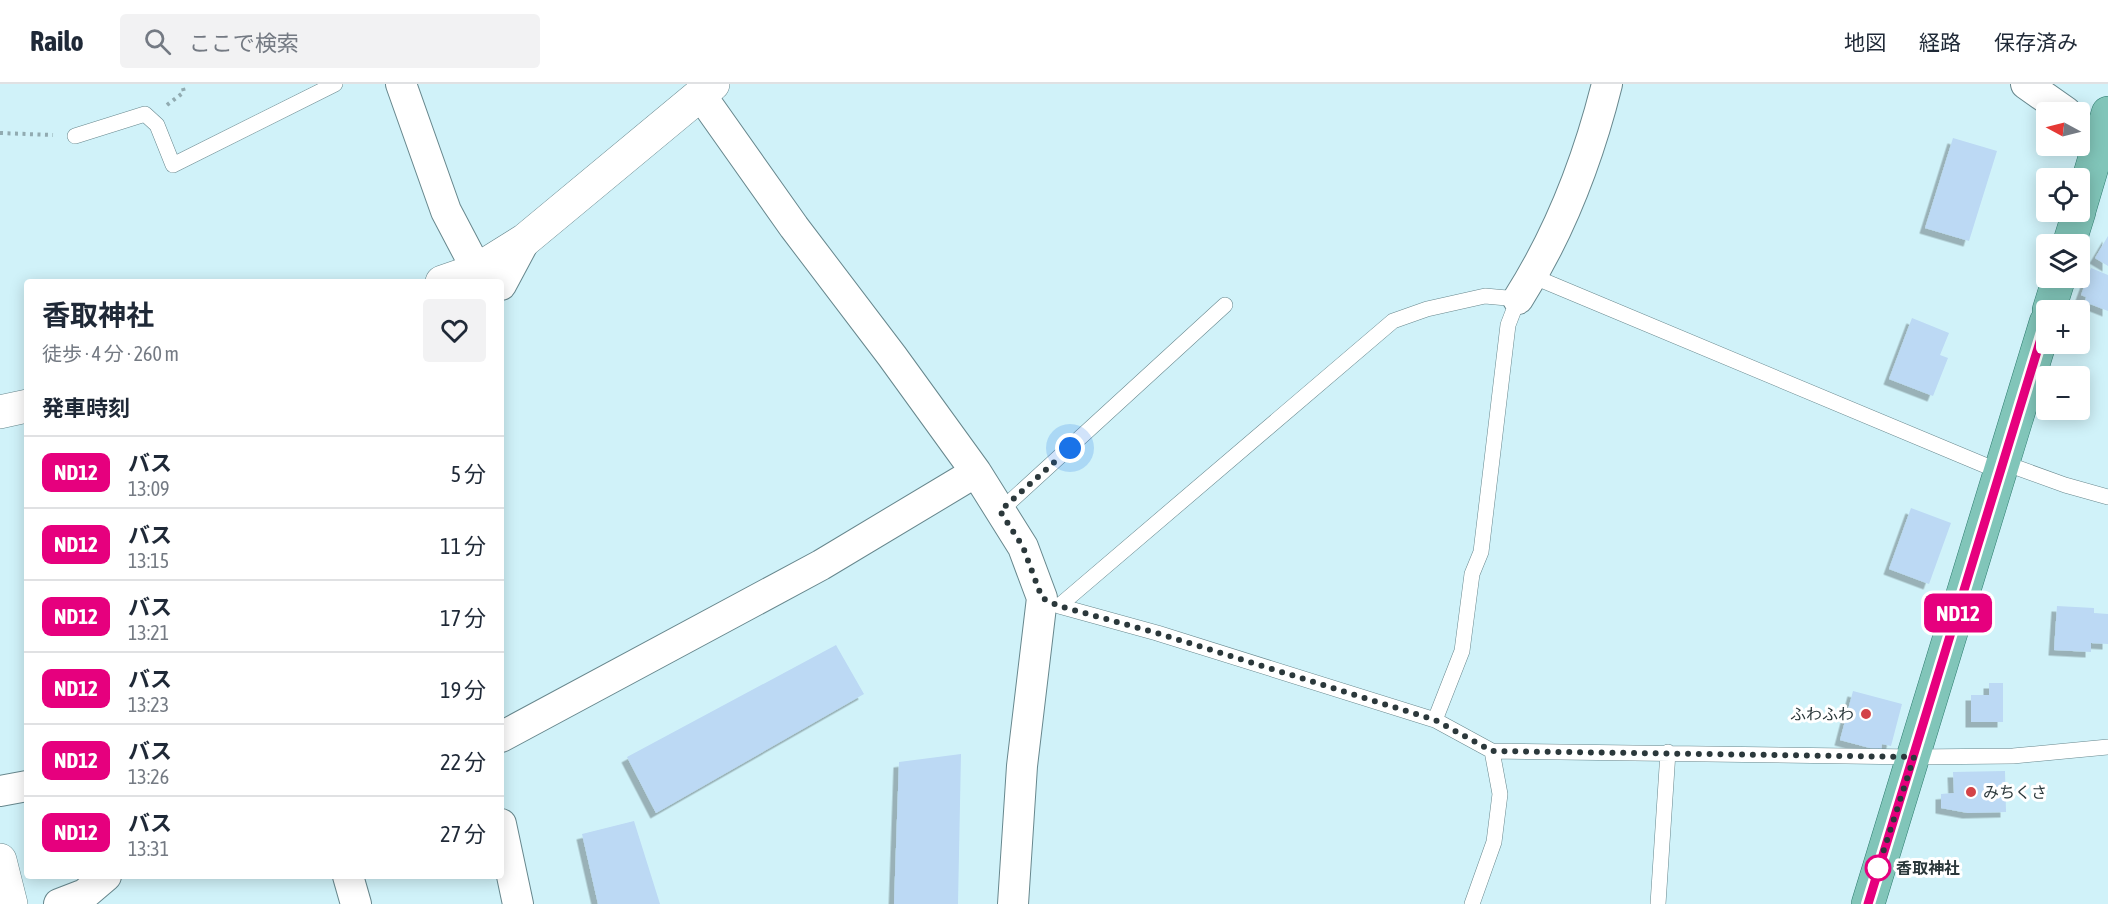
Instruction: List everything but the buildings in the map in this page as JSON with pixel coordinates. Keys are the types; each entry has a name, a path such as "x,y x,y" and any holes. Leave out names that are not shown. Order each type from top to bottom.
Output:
{"main road":[{"path":"2090,168 2099,130"},
{"path":"1868,904 2037,354"}],"street":[{"path":"401,84 446,212 489,277"},
{"path":"1525,288 1584,167 1607,84"},
{"path":"2026,84 2052,102"},
{"path":"470,279 489,277 525,240 700,90 794,227 976,472 1023,547 1050,602 1022,766 1013,904"},
{"path":"0,412 24,407"},
{"path":"504,735 821,565 976,472"},
{"path":"0,791 24,787"},
{"path":"504,838 518,904"},
{"path":"0,860 11,904"},
{"path":"59,904 85,894 102,879"},
{"path":"349,879 356,904"}],"lane":[{"path":"75,136 145,114 157,125 173,165 335,84"},
{"path":"1435,720 1462,651 1472,574 1481,552 1508,326 1525,288"},
{"path":"1050,602 1393,321 1427,309 1525,288 2003,467 2108,497"},
{"path":"1000,511 1225,305"},
{"path":"1050,602 1435,720 1492,751 1914,757 2013,756 2108,747"},
{"path":"1472,904 1494,842 1500,794 1492,751"},
{"path":"1658,904 1668,752"}],"path":[{"path":"0,133 75,136"}],"bus line":[{"name":"ND12","path":"1868,904 2036,354"}],"place":[{"name":"ふわふわ","path":"1866,714"},
{"name":"みちくさ","path":"1971,792"},
{"name":"香取神社","path":"1878,868"}],"route":[{"path":"1070,448 1000,511 1023,547 1042,598 1059,606 1157,633 1435,720 1492,751 1713,752 1914,757 1878,868"}]}
